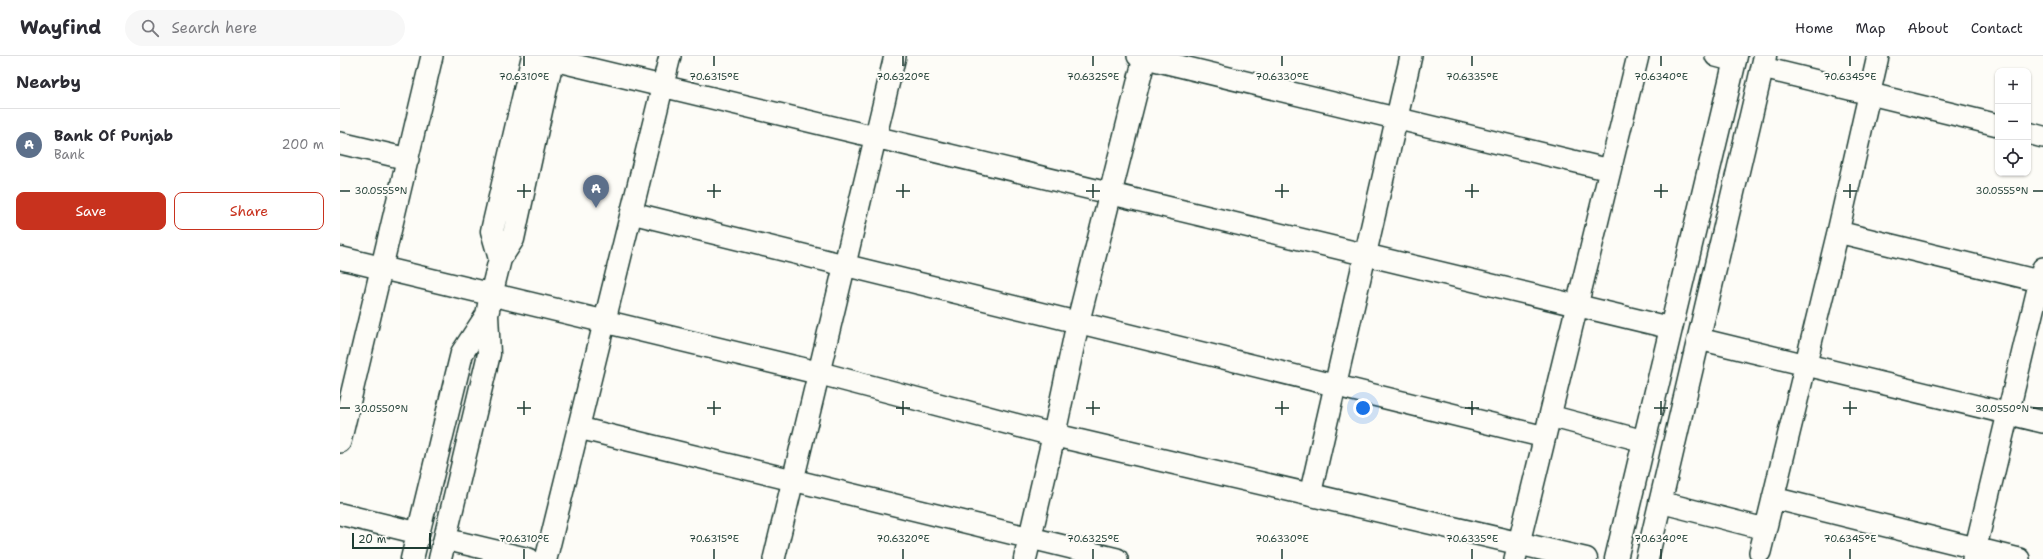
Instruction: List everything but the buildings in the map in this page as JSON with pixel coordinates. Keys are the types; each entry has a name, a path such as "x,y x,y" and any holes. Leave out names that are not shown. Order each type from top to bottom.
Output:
{"street":[{"path":"340,442 348,373 381,268 432,56"},
{"path":"546,559 670,56"},
{"path":"774,559 895,56"},
{"path":"1310,495 1411,56"},
{"path":"1517,551 1638,56"},
{"path":"1760,552 1838,232 1878,56"},
{"path":"529,559 442,549 489,354 489,305 500,259 513,239 544,57 1671,328"},
{"path":"1025,559 1054,435 1078,322 1111,193 1143,57 1610,170"},
{"path":"1616,559 1671,328 1729,58"},
{"path":"1647,559 1764,62 1870,94 1995,124"},
{"path":"2031,134 2043,136"},
{"path":"340,143 408,159"},
{"path":"632,213 1545,437"},
{"path":"1838,232 2042,277 1974,554"},
{"path":"340,258 381,268 489,305 605,322 819,373 1054,435 1310,495 1517,551 1586,559"},
{"path":"412,559 462,353 489,305"},
{"path":"1698,339 2043,422"},
{"path":"1550,416 1644,441"},
{"path":"579,428 1117,559"},
{"path":"1773,498 1974,554 2019,559"},
{"path":"1660,502 1765,529"},
{"path":"340,514 418,533"}],"place":[{"name":"Bank Of Punjab","path":"596,208"}]}
